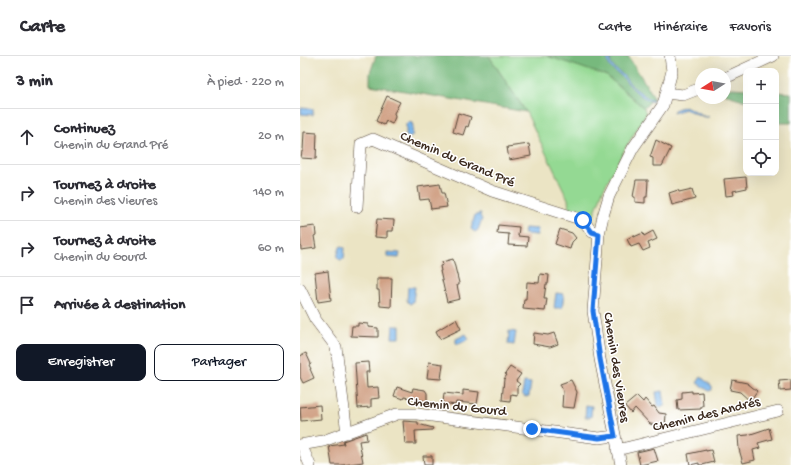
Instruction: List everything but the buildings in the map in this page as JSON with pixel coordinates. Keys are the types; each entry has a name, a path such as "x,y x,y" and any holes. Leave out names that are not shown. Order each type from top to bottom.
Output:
{"street":[{"name":"Chemin des Vieures","path":"615,436 600,359 593,311 599,234 609,196 633,148 663,105 672,71 670,56"},
{"path":"731,75 773,56"},
{"path":"666,93 684,95 695,90"},
{"name":"Chemin du Grand Pré","path":"358,207 361,144 373,139 492,191 583,220 592,232 599,234"},
{"path":"300,289 315,319 336,346 347,433"},
{"name":"Chemin des Andrés","path":"617,450 778,411"},
{"name":"Chemin du Gourd","path":"302,445 323,441 397,414 417,414 599,438 615,436"},
{"path":"615,436 621,465"},
{"path":"302,445 310,465"}],"green space":[{"path":"376,56 489,56 526,112 370,85 370,73"},
{"path":"489,56 551,56 607,76 644,108 646,114 603,190 593,218 569,210 568,199 526,112"},
{"path":"547,56 628,56 654,97 644,108 607,76"},
{"path":"731,88 743,89 743,100 731,96"},
{"path":"779,92 791,93 791,123 779,123"}],"water":[{"path":"608,56 610,56 611,64 614,68 622,74 633,87 648,98 654,100 653,102 647,100 639,94 611,68 608,63"},
{"path":"685,106 709,117 704,117 685,109 673,113 674,110"},
{"path":"301,108 313,109 313,115 301,114"},
{"path":"409,122 412,123 413,126 412,136 409,138 406,136 406,124"},
{"path":"481,213 480,216 482,219 478,230 475,232 471,229 475,215 478,215"},
{"path":"525,228 538,229 537,235 524,234"},
{"path":"342,246 345,248 344,259 340,260 337,257 340,247"},
{"path":"387,252 400,253 399,258 387,257"},
{"path":"408,287 415,287 413,302 410,304 407,301"},
{"path":"556,293 564,294 562,308 554,308"},
{"path":"393,326 400,326 400,338 392,338"},
{"path":"509,331 516,332 514,345 508,344"},
{"path":"466,334 469,339 459,344 456,343 456,339"},
{"path":"701,377 712,386 712,390 709,391 697,383"},
{"path":"524,382 531,383 529,396 526,397 522,395"},
{"path":"663,391 665,405 661,408 658,406 656,392"},
{"path":"586,405 592,406 591,417 585,417"}],"route":[{"path":"532,429 599,438 615,436 600,359 593,311 599,234 592,232 583,220"}]}
